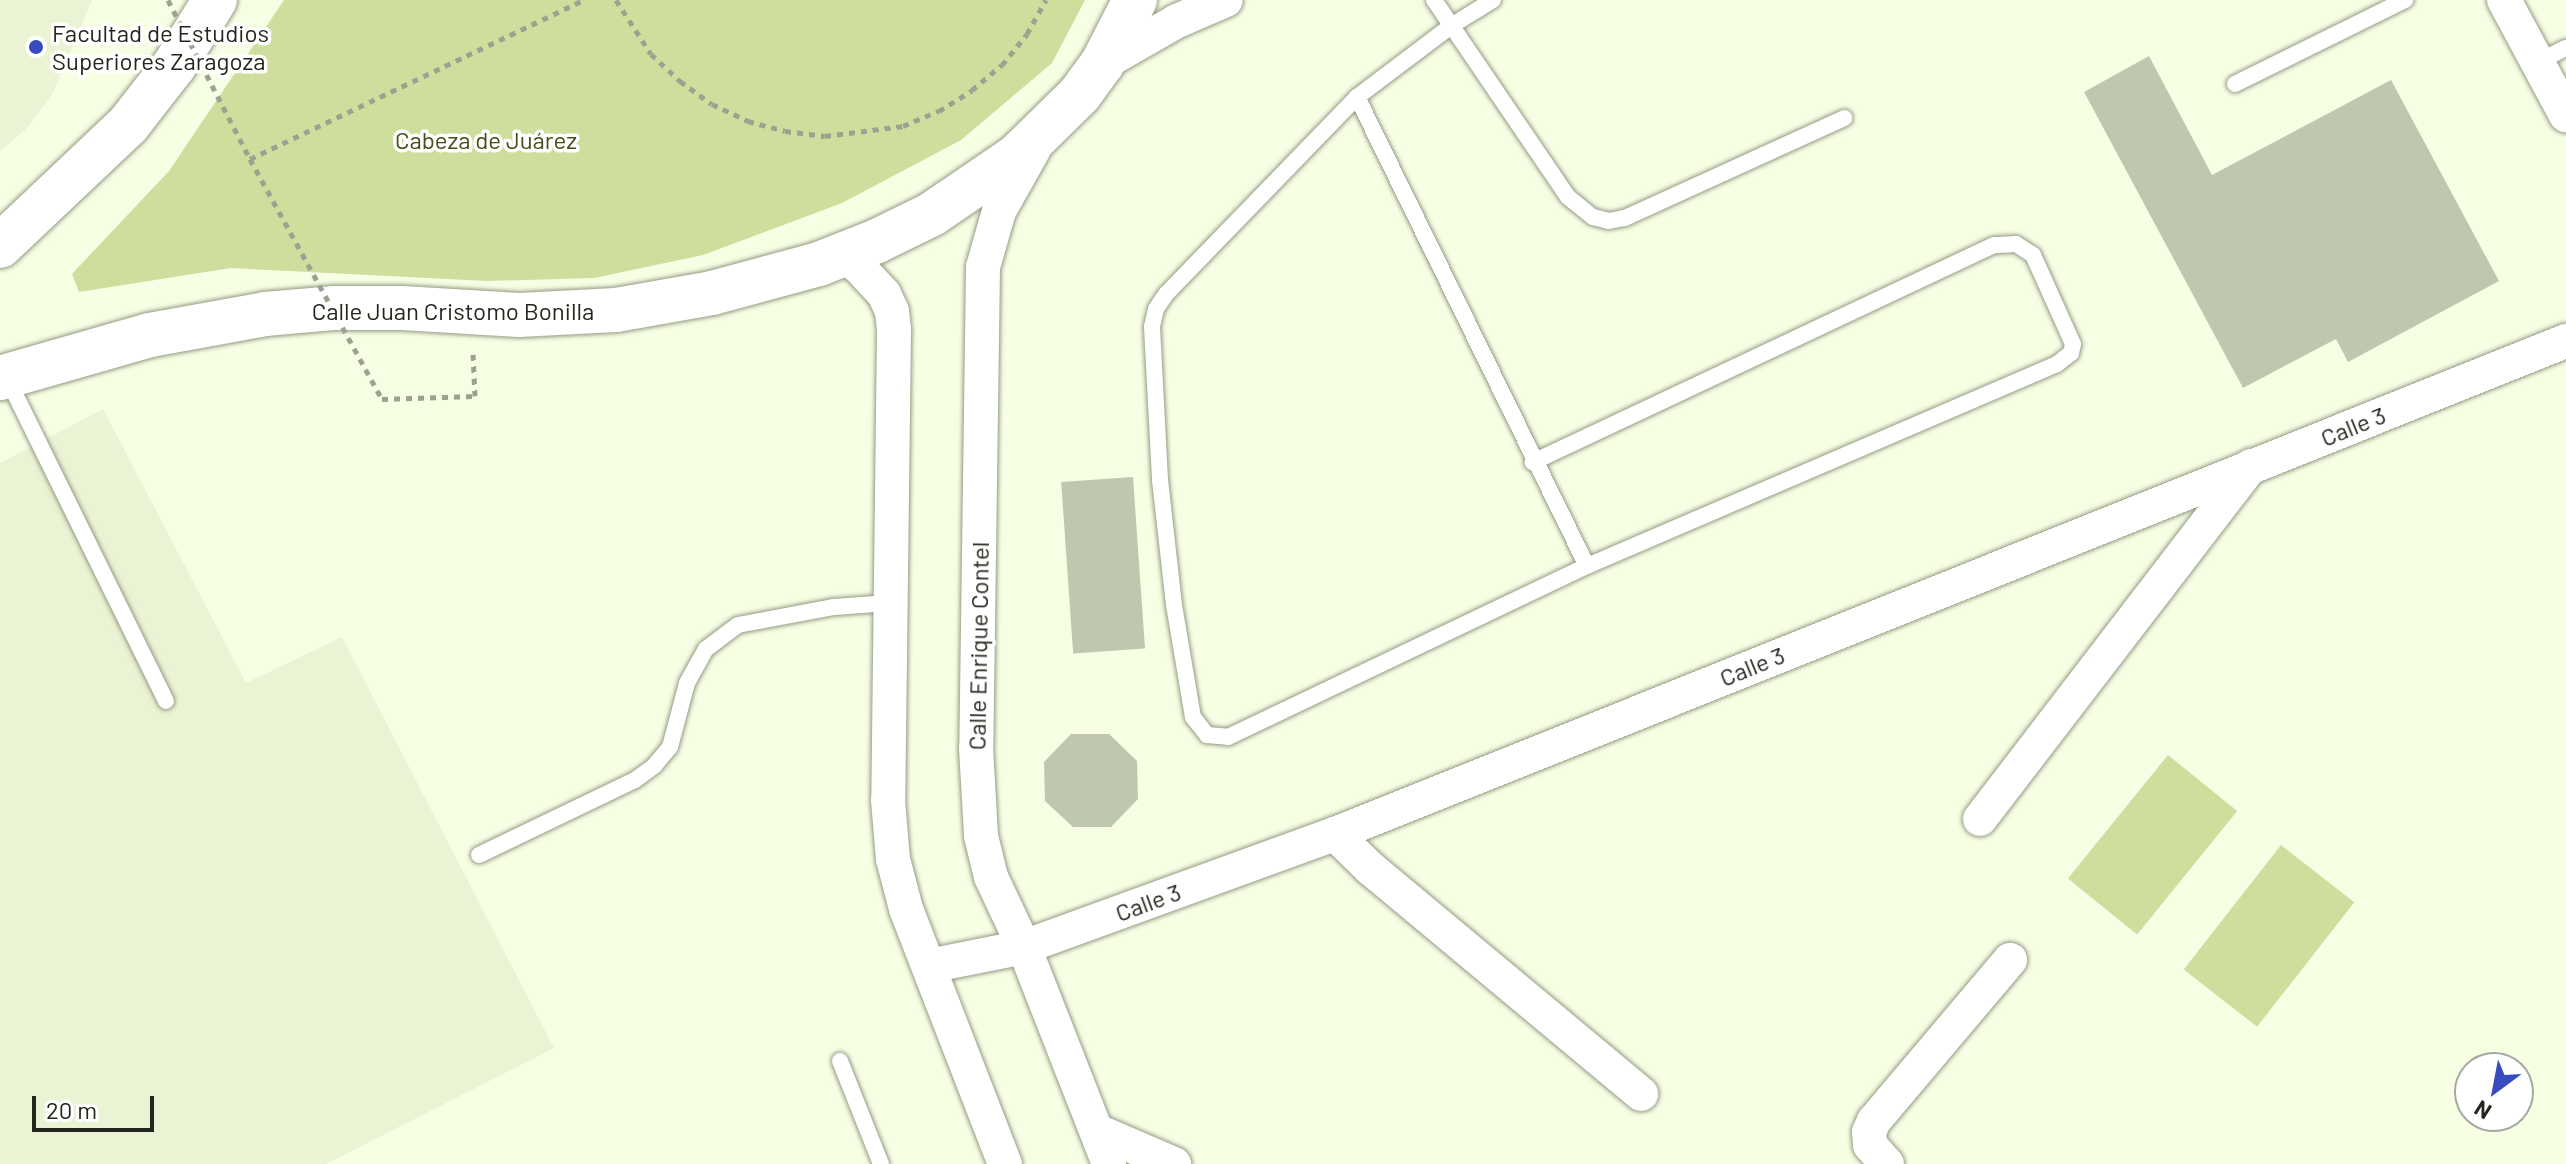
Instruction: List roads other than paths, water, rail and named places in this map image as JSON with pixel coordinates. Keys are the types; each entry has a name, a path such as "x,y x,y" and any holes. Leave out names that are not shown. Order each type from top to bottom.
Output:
{"main road":[{"path":"0,246 128,125 174,66 215,0"},
{"name":"Calle Juan Cristomo Bonilla","path":"6,382 150,335 265,314 347,308 519,315 616,310 712,293 841,255 932,214 1017,156 1055,122 1102,64 1135,0"}],"street":[{"path":"1102,64 1177,21 1226,0"},
{"path":"2504,0 2552,55 2566,115"},
{"name":"Calle Enrique Contel","path":"1055,122 1014,180 999,211 983,267 976,748 981,836 991,877 1024,947 1109,1164"},
{"path":"841,255 873,280 884,294 893,321 888,800 893,859 906,909 1005,1164"},
{"name":"Calle 3","path":"929,966 1024,947 1335,834 2566,341"},
{"path":"1980,819 2179,564 2251,466"},
{"path":"1335,834 1370,868 1641,1094"},
{"path":"1887,1164 1870,1145 1869,1132 1874,1121 2010,960"},
{"path":"1097,1131 1174,1164"}],"lane":[{"path":"1434,0 1568,197 1593,217 1609,221 1625,218 1844,118"},
{"path":"1493,0 1451,26 1357,97 1166,294 1156,309 1152,327 1160,480 1174,605 1193,717 1207,735 1228,737 1587,566 2065,360 2071,353 2072,336 2033,255 2016,244 1994,245 1533,462"},
{"path":"2235,84 2405,0"},
{"path":"1357,97 1476,337 1533,462 1587,566"},
{"path":"6,382 166,701"},
{"path":"479,855 635,780 654,766 670,747 687,683 706,649 738,625 834,607 889,603"},
{"path":"840,1061 881,1164"}],"place":[{"name":"Facultad de Estudios Superiores Zaragoza","path":"36,47"}],"park label":[{"name":"Cabeza de Juárez","path":"486,140"}]}
